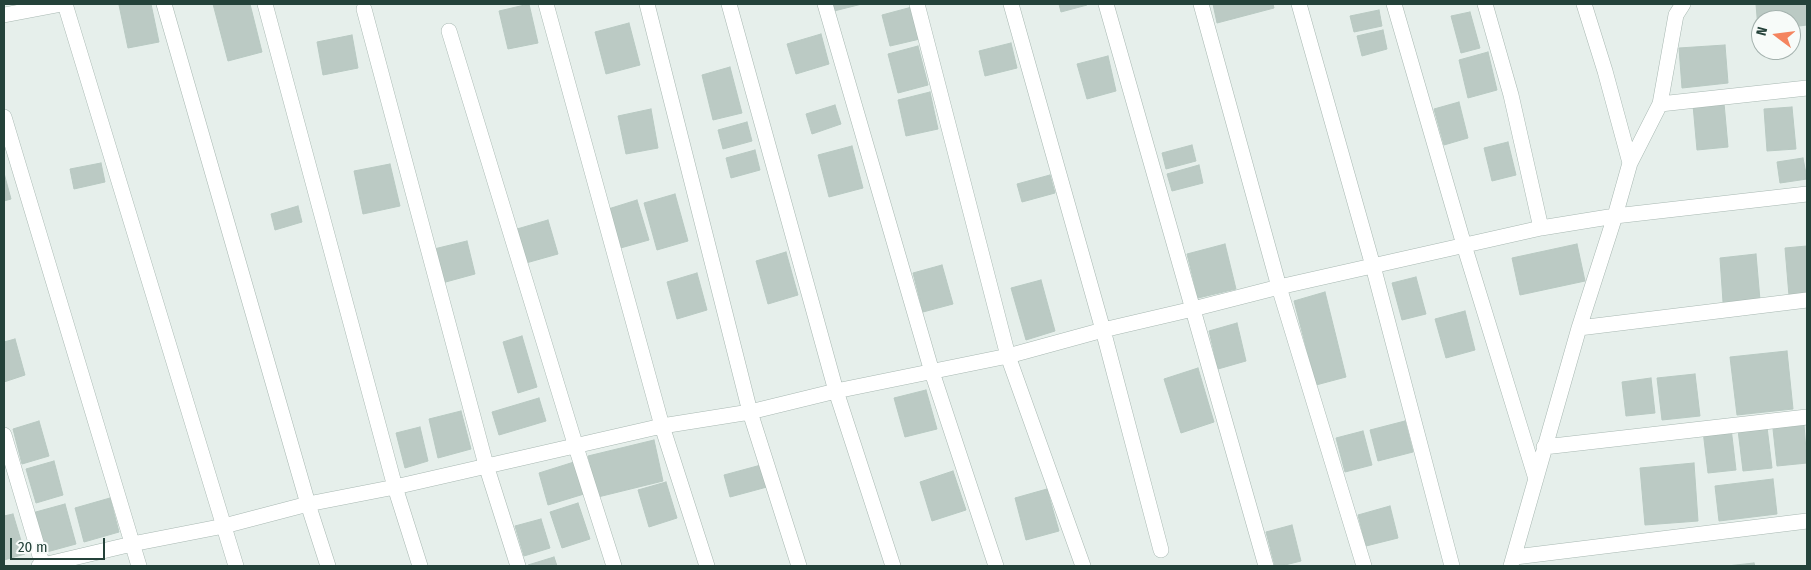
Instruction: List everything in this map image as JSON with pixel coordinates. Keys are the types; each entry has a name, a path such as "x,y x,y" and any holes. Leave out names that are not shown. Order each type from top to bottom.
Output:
{"street":[{"path":"4,15 63,4 236,566"},
{"path":"164,4 308,504 328,566"},
{"path":"265,4 395,487 420,566"},
{"path":"546,4 662,426 707,566"},
{"path":"647,4 750,412 799,566"},
{"path":"729,4 836,391 893,566"},
{"path":"825,4 932,372 996,566"},
{"path":"917,4 1008,356 1083,566"},
{"path":"1011,4 1103,330 1161,550"},
{"path":"1106,4 1266,566"},
{"path":"1201,4 1279,287 1364,566"},
{"path":"1299,4 1373,266 1452,566"},
{"path":"1394,4 1464,245 1536,479"},
{"path":"1485,4 1511,95 1541,228"},
{"path":"1584,4 1605,71 1630,163"},
{"path":"1678,8 1660,104 1630,163 1544,447 1513,561 1807,521"},
{"path":"364,9 486,465 518,566"},
{"path":"449,31 614,566"},
{"path":"1660,104 1807,88"},
{"path":"4,117 139,566"},
{"path":"4,435 42,566 132,544 224,526 308,504 395,487 662,426 750,412 836,391 1008,356 1103,330 1279,287 1541,228 1615,216 1807,194"},
{"path":"1579,328 1807,300"},
{"path":"1544,447 1807,417"}],"building":[{"path":"151,4 159,42 128,48 119,5"},
{"path":"213,4 250,4 262,52 228,61"},
{"path":"529,4 538,43 508,49 499,11"},
{"path":"832,4 862,4 834,11"},
{"path":"1059,4 1087,4 1087,5 1061,12"},
{"path":"1213,4 1273,4 1274,8 1217,23"},
{"path":"1756,4 1807,4 1807,25 1801,26 1801,10 1756,10"},
{"path":"912,7 920,39 890,46 882,15"},
{"path":"1379,10 1382,26 1354,32 1350,16"},
{"path":"1470,12 1480,48 1461,53 1451,16"},
{"path":"629,23 640,65 606,74 595,32"},
{"path":"1383,30 1387,49 1362,56 1357,36"},
{"path":"821,34 829,64 796,74 787,44"},
{"path":"352,35 358,68 323,75 317,42"},
{"path":"1011,43 1017,68 985,76 979,51"},
{"path":"1725,45 1728,83 1682,88 1679,48"},
{"path":"918,46 928,85 898,93 888,54"},
{"path":"1488,52 1497,90 1468,98 1459,60"},
{"path":"1108,56 1116,91 1087,99 1077,64"},
{"path":"730,67 742,113 713,120 702,75"},
{"path":"930,92 938,129 906,136 898,100"},
{"path":"1459,102 1468,138 1444,145 1434,109"},
{"path":"1724,103 1728,147 1697,150 1693,105"},
{"path":"835,105 841,124 812,134 806,114"},
{"path":"1792,107 1796,149 1767,151 1764,109"},
{"path":"651,109 658,148 626,154 618,116"},
{"path":"747,122 752,141 723,149 718,130"},
{"path":"1508,142 1516,175 1492,181 1484,148"},
{"path":"1192,145 1196,161 1166,169 1162,153"},
{"path":"852,146 863,188 829,197 818,155"},
{"path":"755,150 760,170 731,178 726,158"},
{"path":"1803,158 1807,179 1780,183 1777,162"},
{"path":"101,163 105,182 74,189 70,169"},
{"path":"390,164 400,206 363,214 354,171"},
{"path":"1199,165 1203,183 1172,191 1167,174"},
{"path":"4,173 11,199 4,201"},
{"path":"1050,175 1055,193 1022,202 1017,184"},
{"path":"675,194 688,241 657,250 644,203"},
{"path":"637,200 649,240 617,249 605,210"},
{"path":"298,206 302,222 275,230 271,214"},
{"path":"548,220 558,254 526,263 517,229"},
{"path":"467,241 475,274 442,283 434,249"},
{"path":"1225,244 1236,289 1198,298 1187,254"},
{"path":"1577,244 1585,281 1520,295 1512,258"},
{"path":"1807,246 1807,295 1789,296 1785,248"},
{"path":"786,252 798,295 768,304 756,261"},
{"path":"1756,254 1760,300 1723,302 1720,258"},
{"path":"942,265 953,304 923,312 913,273"},
{"path":"697,273 707,310 677,319 667,282"},
{"path":"1416,277 1426,314 1402,320 1392,283"},
{"path":"1041,280 1055,331 1026,340 1011,288"},
{"path":"1325,292 1346,377 1316,385 1294,301"},
{"path":"1465,311 1475,350 1446,358 1435,319"},
{"path":"1237,323 1246,361 1218,369 1209,331"},
{"path":"522,336 537,387 518,393 503,342"},
{"path":"15,339 25,375 4,382 4,342"},
{"path":"1787,351 1793,409 1737,415 1730,357"},
{"path":"1198,368 1214,422 1181,433 1164,379"},
{"path":"1695,374 1700,416 1662,420 1657,378"},
{"path":"1651,378 1655,413 1626,416 1622,382"},
{"path":"926,390 937,429 905,437 894,398"},
{"path":"539,398 546,421 499,435 492,412"},
{"path":"461,411 471,449 438,458 429,419"},
{"path":"39,421 49,456 22,464 13,429"},
{"path":"1405,421 1413,452 1378,461 1370,430"},
{"path":"1804,425 1807,463 1777,466 1773,429"},
{"path":"420,427 428,461 405,468 396,433"},
{"path":"1767,427 1772,468 1743,471 1738,430"},
{"path":"1731,428 1736,470 1708,473 1703,431"},
{"path":"1363,431 1372,465 1345,472 1336,438"},
{"path":"654,440 663,481 598,497 588,456"},
{"path":"54,461 63,495 36,503 26,469"},
{"path":"574,462 584,494 548,505 539,473"},
{"path":"1694,463 1698,521 1645,525 1640,468"},
{"path":"761,465 767,487 730,497 724,475"},
{"path":"953,471 966,510 932,521 920,482"},
{"path":"1773,479 1777,514 1719,521 1715,486"},
{"path":"666,482 677,518 649,527 638,490"},
{"path":"1047,489 1059,531 1026,540 1015,498"},
{"path":"110,498 119,532 84,542 75,508"},
{"path":"578,503 590,539 562,548 550,512"},
{"path":"65,504 76,544 43,553 32,513"},
{"path":"1390,506 1398,538 1366,546 1358,515"},
{"path":"13,514 25,554 4,560 4,516"},
{"path":"541,519 550,548 524,556 515,526"},
{"path":"1292,525 1301,561 1275,566 1266,532"},
{"path":"554,557 557,566 528,566 528,565"},
{"path":"1754,563 1755,566 1727,566"}]}
